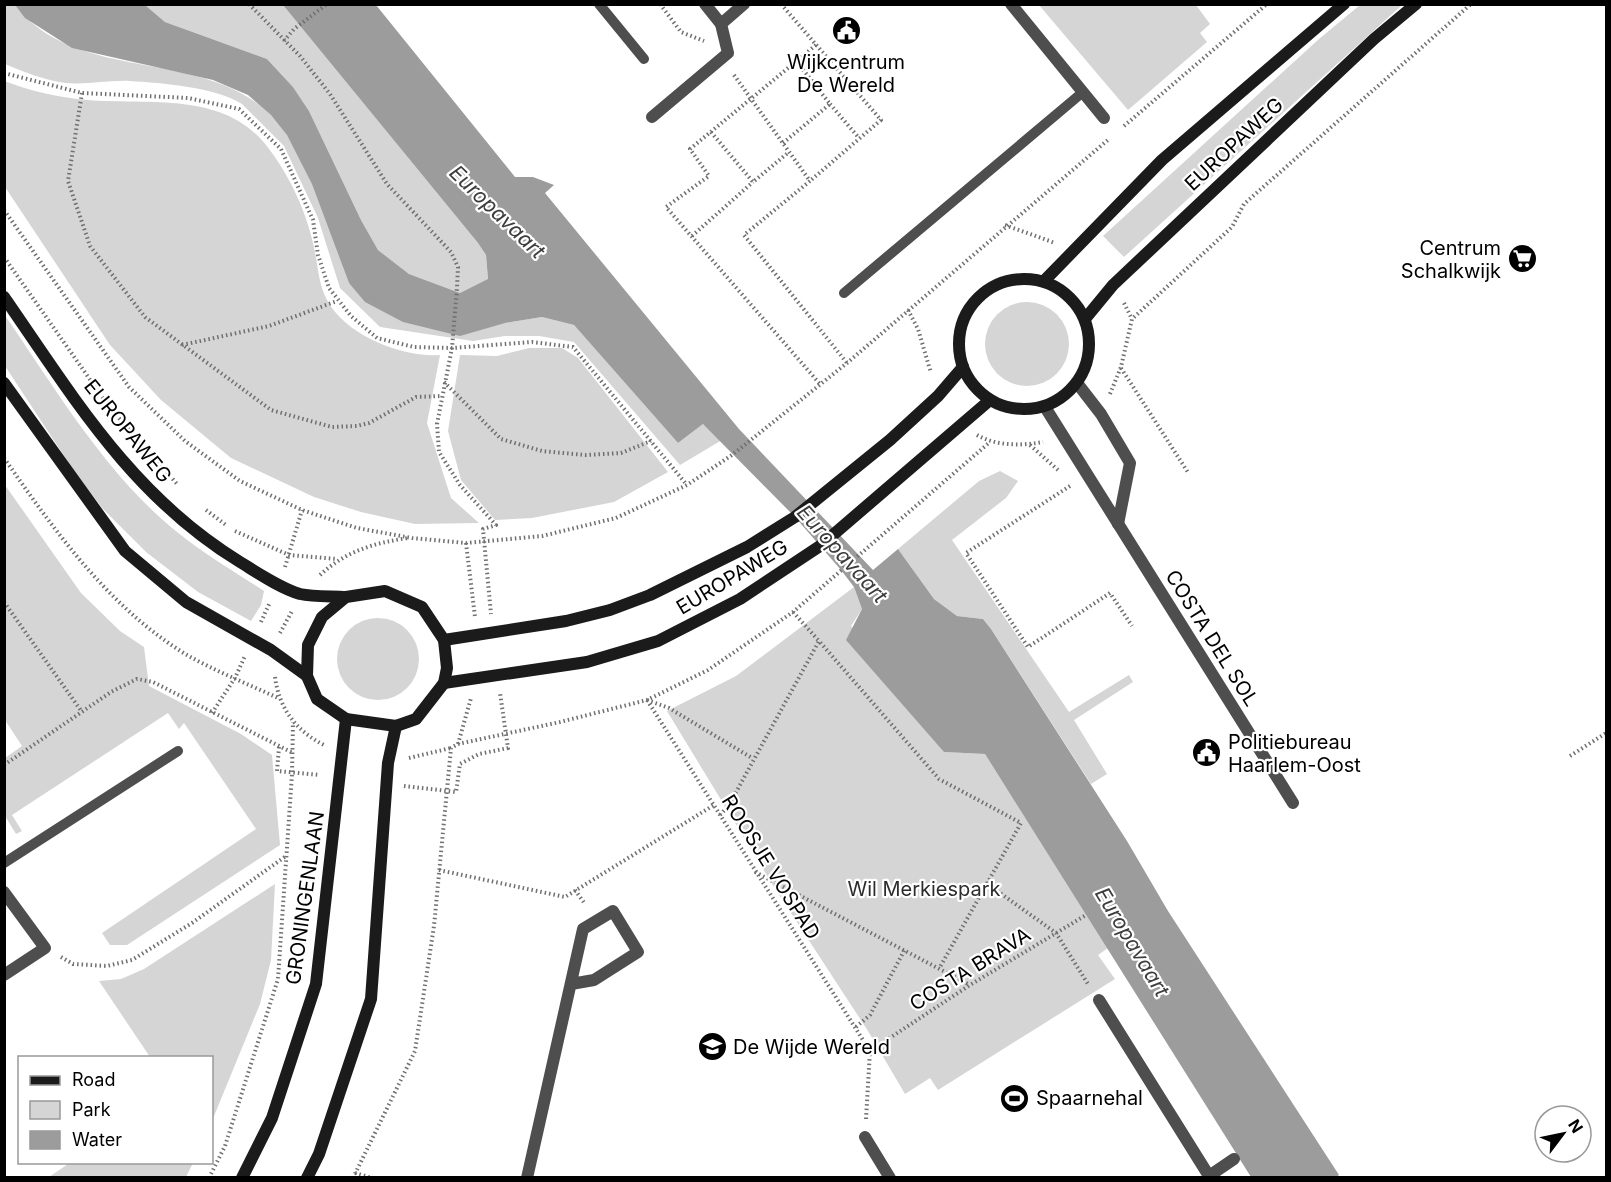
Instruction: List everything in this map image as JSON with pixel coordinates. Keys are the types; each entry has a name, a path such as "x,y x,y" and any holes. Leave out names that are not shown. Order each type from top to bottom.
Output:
{"main road":[{"name":"EUROPAWEG","path":"1044,281 1162,160 1344,4"},
{"name":"EUROPAWEG","path":"1085,319 1113,285 1374,39 1416,4"},
{"path":"1026,279 1044,281 1061,290 1075,302 1085,319 1090,352 1086,369 1063,398 1045,407 1026,410 1007,408 990,400 969,380 963,367 959,349 960,331 966,314 977,299 991,288 1008,281 1026,279"},
{"name":"EUROPAWEG","path":"4,297 102,436 150,494 207,542 254,570 300,594 346,597"},
{"name":"EUROPAWEG","path":"444,640 566,621 610,610 651,594 747,547 795,517 890,440 938,396 963,367"},
{"path":"4,383 125,551 186,602 272,650 308,676"},
{"name":"EUROPAWEG","path":"444,683 587,662 658,641 740,599 820,546 990,400"},
{"path":"385,591 422,607 444,640 447,668 444,683 416,719 396,726 346,719 317,699 308,676 308,645 321,616 346,597 385,591"},
{"name":"GRONINGENLAAN","path":"242,1178 272,1118 316,984 346,719"},
{"path":"307,1178 319,1154 371,999 388,763 396,726"}],"street":[{"path":"652,117 728,53 721,24 705,4"},
{"path":"721,24 744,4"},
{"path":"1011,4 1104,118"},
{"path":"1077,383 1101,414 1130,463 1118,524"},
{"name":"COSTA DEL SOL","path":"1045,407 1293,804"},
{"path":"4,892 45,948 4,975"},
{"path":"528,1178 583,929 613,911 638,952 594,980 571,984"},
{"path":"1099,1000 1208,1177 1234,1159"},
{"path":"865,1137 890,1178"}],"lane":[{"path":"600,5 644,59"},
{"path":"844,293 1083,92"},
{"path":"4,864 178,751"}],"path":[{"path":"249,4 330,94 387,184 451,252 458,267 452,348 437,424 439,452 460,485 496,525 483,529"},
{"path":"284,41 294,29 327,4"},
{"path":"660,4 681,32 713,44 810,181"},
{"path":"781,4 881,120 744,236 847,363"},
{"path":"4,210 129,387 185,441 240,481 302,510 357,528 412,538 466,543 542,536 616,518 687,485 732,455 847,363 1267,4"},
{"path":"1189,474 1121,367 1132,319 1232,226 1244,204 1471,4"},
{"path":"816,45 690,149 709,176 666,207 820,384"},
{"path":"797,62 859,138"},
{"path":"4,73 82,93 188,98 238,109 281,149 313,220 318,255 329,288 337,301 377,338 414,347 452,348 532,342 573,347 687,485"},
{"path":"82,93 68,181 90,246 145,317 272,410 332,427 369,423 416,397 442,396"},
{"path":"783,143 830,104"},
{"path":"711,132 753,182"},
{"path":"692,236 789,152"},
{"path":"4,257 110,408 179,486"},
{"path":"182,345 269,326 337,301"},
{"path":"444,382 501,439 542,451 585,455 621,453 651,441"},
{"path":"372,1178 355,1176 415,1051 434,926 451,748 458,744 560,722 646,700 708,670 793,612 990,442"},
{"path":"4,458 50,525 122,606 187,654 278,698"},
{"path":"1074,484 966,553 1028,647 1110,593 1132,626"},
{"path":"203,507 236,532 289,555 337,559 374,543 412,538"},
{"path":"289,555 302,510"},
{"path":"209,1178 225,1146 278,979 287,856 293,722 278,698 272,650 300,594"},
{"path":"4,602 82,712"},
{"path":"793,612 939,779 1021,823 940,967"},
{"path":"720,815 729,805 752,758 819,641"},
{"path":"4,765 111,692 137,679 153,682 293,753"},
{"path":"646,700 669,708 752,758"},
{"name":"ROOSJE VOSPAD","path":"646,700 870,1051"},
{"path":"1570,756 1606,733"},
{"path":"439,870 565,897 714,805"},
{"path":"45,948 73,964 107,966 132,960 192,923 287,856"},
{"path":"755,871 940,967 970,985"},
{"path":"986,883 1056,933 1099,1000"},
{"name":"COSTA BRAVA","path":"870,1051 970,985 1086,915"},
{"path":"856,1028 870,1015 905,949"},
{"path":"865,1137 870,1051"}],"green space":[{"path":"5,5 15,5 41,30 71,46 104,57 209,80 241,93 270,114 283,129 307,170 349,283 505,323 542,317 574,325 678,443 703,424 722,440 680,465 574,342 539,336 505,336 473,341 380,327 340,288 318,218 284,146 242,104 218,94 172,85 130,81 58,82 5,64"},
{"path":"145,5 283,5 478,243 486,255 488,280 460,293 409,274 378,250 361,220 309,111 293,87 267,59 165,22"},
{"path":"1039,5 1196,5 1210,24 1200,33 1207,42 1128,110"},
{"path":"1360,5 1402,5 1124,257 1103,236 1319,39"},
{"path":"4,81 67,98 160,102 207,108 229,116 249,128 275,157 297,196 312,238 322,288 336,313 347,324 376,342 409,353 440,355 427,423 451,498 479,523 415,524 361,512 314,497 231,458 161,400 110,345 5,187"},
{"path":"1027,302 1043,305 1057,314 1066,328 1069,344 1066,360 1057,374 1043,383 1027,386 1011,383 997,374 988,360 985,344 988,328 997,314 1011,305"},
{"path":"4,314 62,400 127,484 151,509 187,540 264,591 261,605 251,621 198,592 146,552 103,509 74,471 5,366"},
{"path":"529,348 562,348 578,358 668,472 614,502 532,518 495,520 461,480 448,431 460,355 497,356"},
{"path":"1000,471 1018,481 1006,498 952,540 1069,712 1129,675 1133,682 1074,720 1107,774 1091,784 983,619 957,616 934,599 898,549 979,481"},
{"path":"5,485 81,593 120,631 144,647 149,686 241,734 272,755 280,845 127,945 110,945 102,933 256,829 184,723 179,729 168,713 12,815 22,831 16,834 5,816 5,758 22,746 5,720"},
{"name":"Wil Merkiespark","path":"854,587 862,609 851,626 944,752 985,754 1108,948 1098,955 1115,979 938,1090 930,1078 905,1094 868,1031 774,887 667,711 736,676"},
{"path":"378,618 394,621 407,630 416,643 419,659 416,675 407,688 394,697 378,700 362,697 349,688 340,675 337,659 340,643 349,630 362,621"},
{"path":"275,884 271,960 260,1004 213,1119 213,1056 149,1056 99,981 121,979 144,969"},
{"path":"68,1164 192,1164 186,1177 49,1177"}],"water":[{"name":"Europavaart","path":"15,5 145,5 165,22 267,59 293,87 309,111 361,220 378,250 409,274 460,293 488,279 486,255 283,5 376,5 515,177 533,177 554,185 545,193 739,429 873,570 898,549 934,599 957,616 983,619 1339,1175 1335,1178 1251,1177 985,754 944,752 846,640 862,609 854,587 795,517 703,424 678,443 574,325 542,317 505,323 460,336 403,322 365,302 349,283 312,184 287,135 271,115 248,95 213,80 72,48 25,18"}],"place":[{"name":"Wijkcentrum De Wereld","path":"846,31"},
{"name":"Centrum Schalkwijk","path":"1522,259"},
{"name":"Politiebureau Haarlem-Oost","path":"1207,753"},
{"name":"De Wijde Wereld","path":"712,1047"},
{"name":"Spaarnehal","path":"1015,1098"}]}
